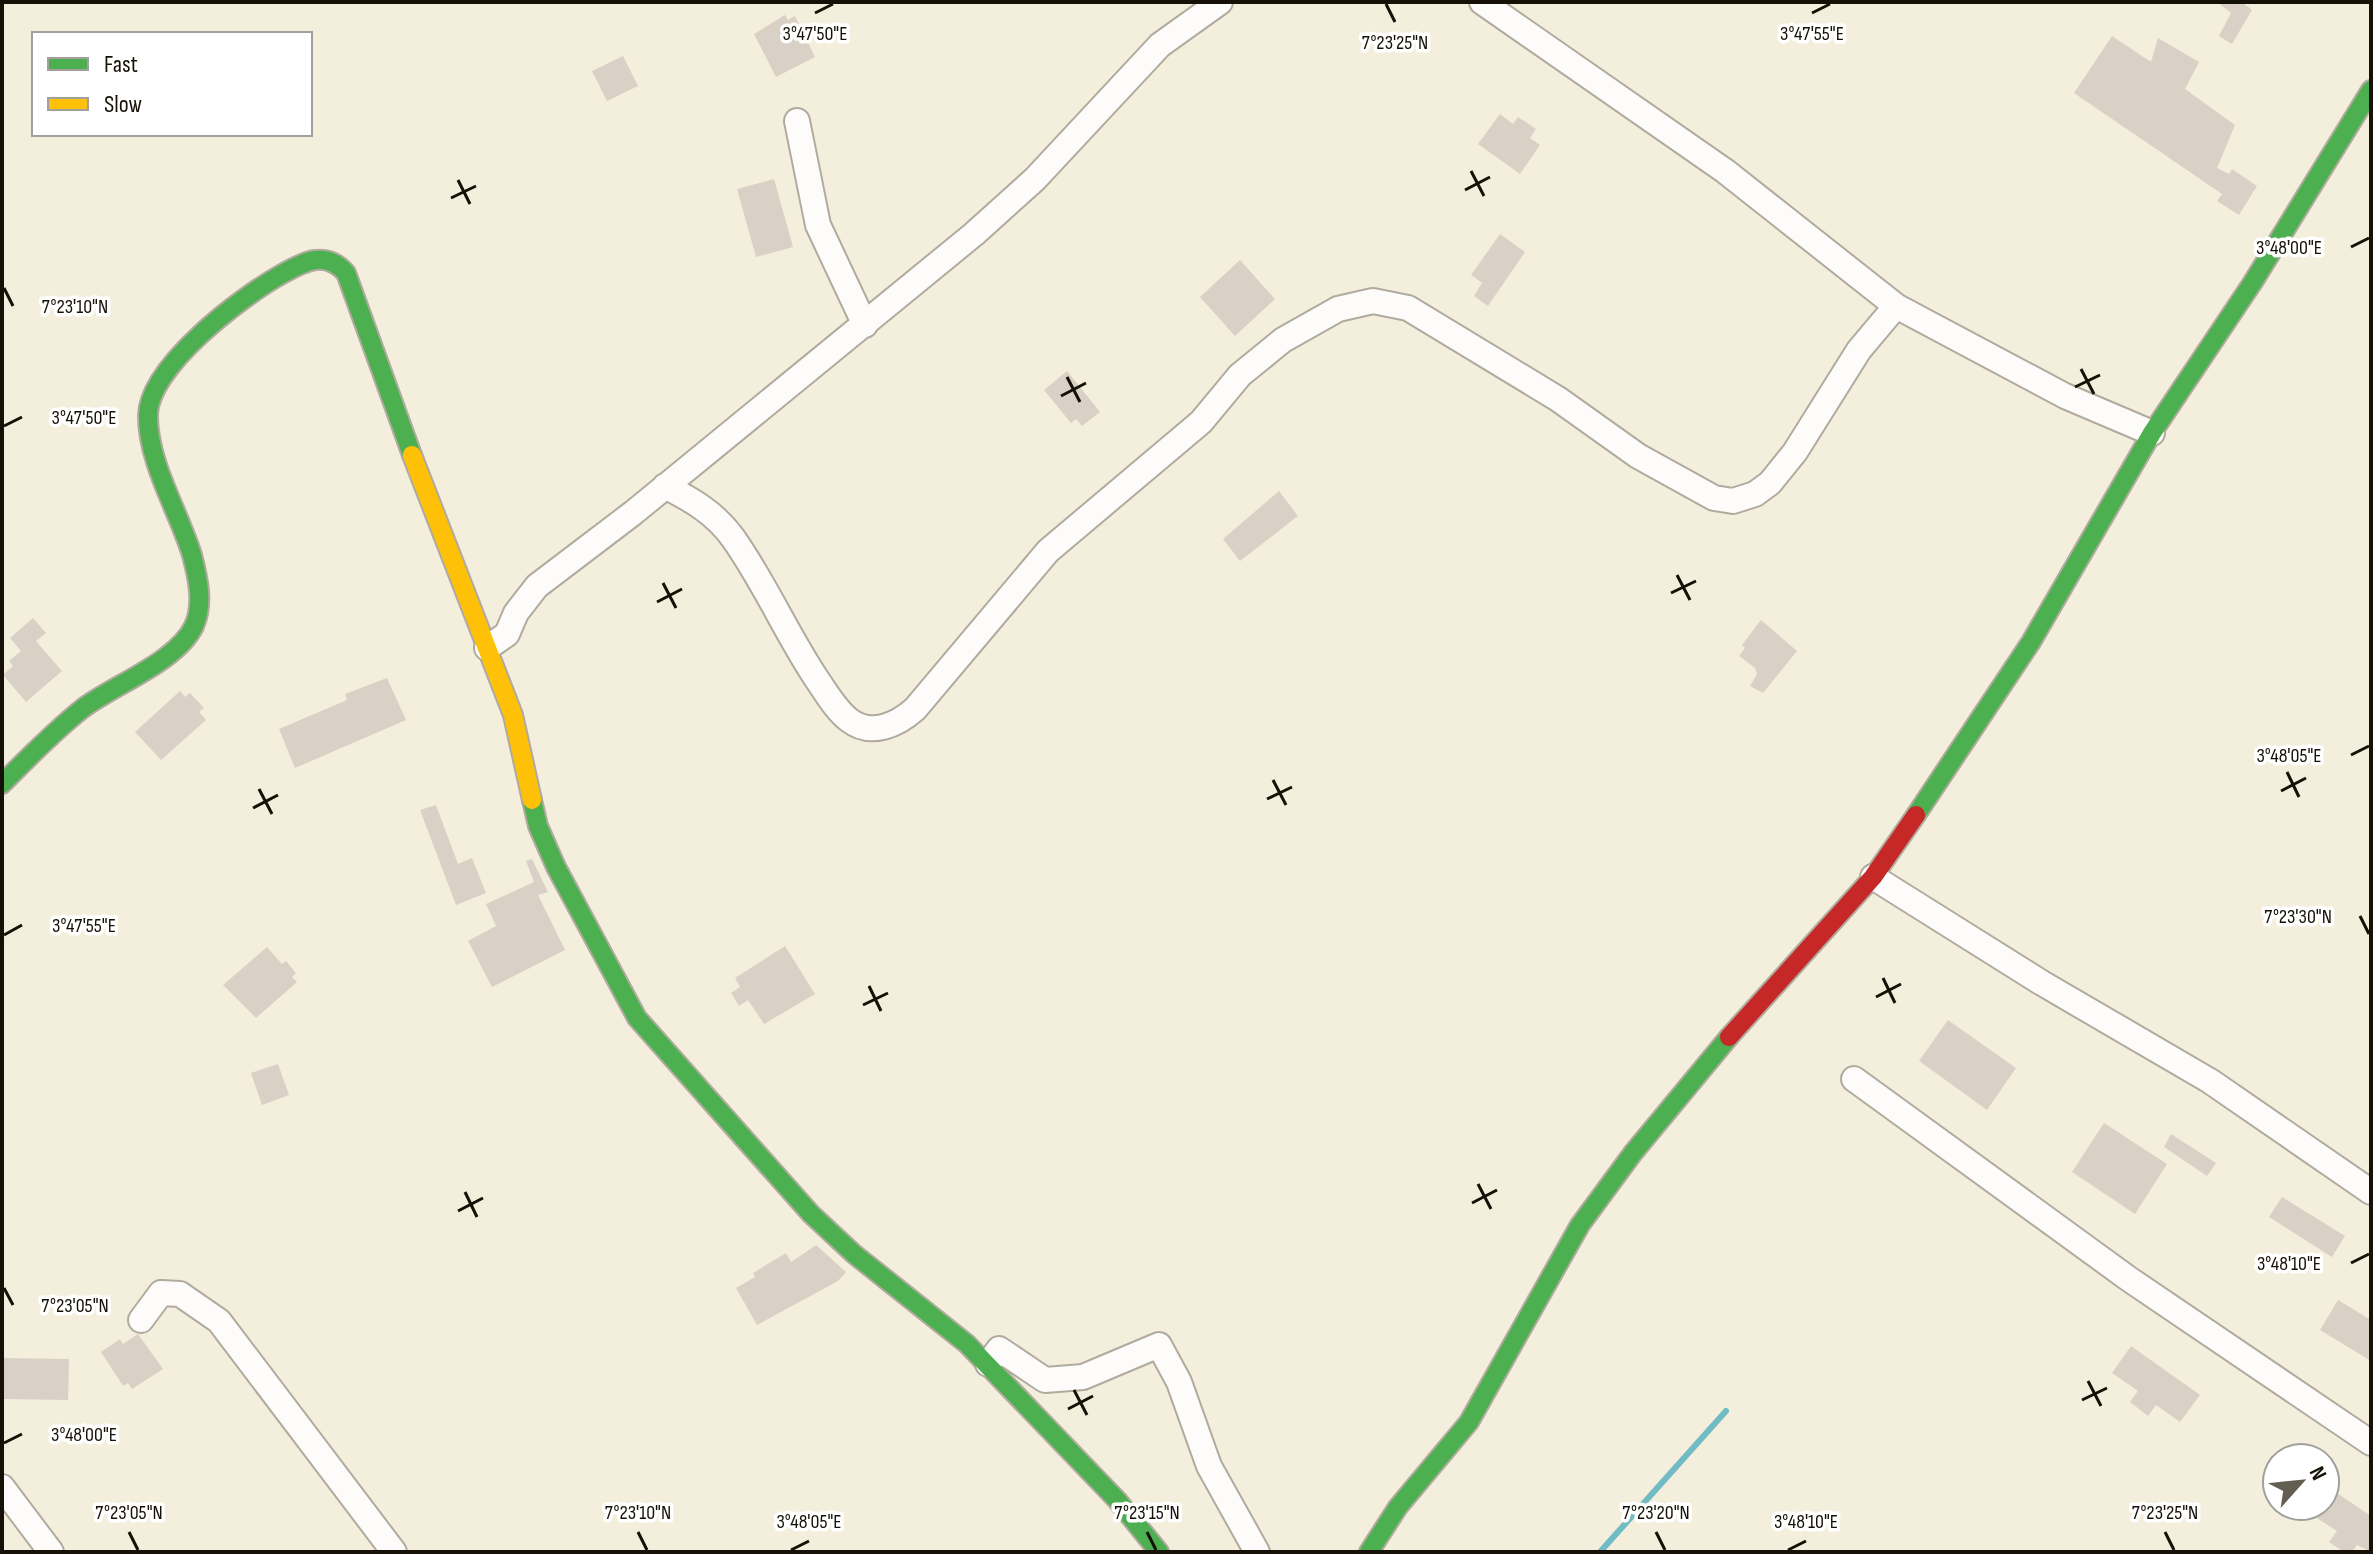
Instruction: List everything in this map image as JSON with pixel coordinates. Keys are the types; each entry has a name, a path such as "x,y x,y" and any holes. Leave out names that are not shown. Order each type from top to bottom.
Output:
{"street":[{"path":"487,648 507,634 516,613 537,586 865,325 1035,179 1160,45 1220,2"},
{"path":"1482,2 1725,171 1896,306 2065,396 2152,433"},
{"path":"1369,1552 1398,1507 1469,1422 1580,1225 1633,1153 1727,1039 1873,877 2031,642 2152,433 2253,282 2371,90"},
{"path":"797,121 818,225 865,325"},
{"path":"2,784 49,737 99,697 185,639 196,623 198,582 152,437 149,404 152,390 163,371 278,276 299,265 328,257 337,259 346,273 418,471 513,715 538,826 556,867 637,1018 831,1235 923,1307 988,1364 1117,1500 1159,1552"},
{"path":"665,486 715,517 734,539 791,642 835,705 850,721 869,728 885,727 901,722 925,698 1048,551 1201,422 1240,375 1283,340 1338,309 1373,301 1408,308 1558,399 1638,456 1714,498 1733,501 1755,494 1787,463 1813,428 1859,350 1896,306"},
{"path":"1873,877 2042,983 2210,1081 2371,1192"},
{"path":"1854,1079 2129,1279 2371,1443"},
{"path":"141,1320 161,1293 180,1294 219,1321 394,1552"},
{"path":"988,1364 999,1349 1045,1380 1083,1377 1159,1345 1179,1382 1209,1466 1257,1552"},
{"path":"2,1487 51,1552"}],"building":[{"path":"2217,2 2242,2 2252,10 2232,44 2219,36 2231,13"},
{"path":"785,15 788,20 795,16 815,57 776,77 754,34"},
{"path":"2112,36 2151,62 2158,38 2199,62 2185,89 2235,125 2217,168 2229,174 2232,169 2257,186 2239,215 2217,201 2222,194 2074,93"},
{"path":"623,56 638,86 607,101 592,71"},
{"path":"1500,114 1513,124 1518,117 1536,129 1530,138 1540,145 1520,174 1478,144"},
{"path":"774,179 793,247 756,257 737,189"},
{"path":"1500,234 1525,252 1488,306 1474,296 1482,283 1471,275"},
{"path":"1240,260 1275,299 1235,336 1200,297"},
{"path":"1067,371 1100,412 1082,426 1076,419 1071,423 1044,390"},
{"path":"1279,491 1298,516 1240,561 1223,539"},
{"path":"33,618 46,633 36,641 62,671 26,702 3,675 13,666 9,661 21,651 10,638"},
{"path":"1761,620 1797,651 1763,693 1750,686 1757,674 1755,668 1739,656 1745,648 1742,645"},
{"path":"387,678 406,720 295,768 279,729 347,700 345,694"},
{"path":"180,691 185,697 190,693 204,708 199,712 206,720 161,760 135,732"},
{"path":"436,805 458,864 472,858 486,893 456,905 420,810"},
{"path":"532,859 548,892 538,895 565,950 492,987 468,941 496,926 486,904 534,882 526,861"},
{"path":"785,946 815,994 764,1024 748,1000 739,1006 731,993 740,987 735,978"},
{"path":"267,947 282,964 286,961 296,973 292,977 297,982 256,1018 223,985"},
{"path":"1948,1020 2016,1068 1987,1110 1919,1061"},
{"path":"278,1064 289,1095 262,1105 251,1073"},
{"path":"2104,1123 2167,1164 2135,1214 2072,1172"},
{"path":"2171,1134 2216,1163 2207,1176 2164,1147"},
{"path":"2282,1197 2345,1236 2332,1257 2269,1217"},
{"path":"816,1245 846,1272 838,1281 757,1325 736,1288 755,1277 753,1273 786,1253 791,1262"},
{"path":"2338,1300 2371,1320 2371,1361 2320,1330"},
{"path":"138,1334 163,1369 132,1389 128,1383 123,1386 101,1352 120,1339 123,1344"},
{"path":"2131,1346 2200,1395 2180,1422 2156,1405 2148,1416 2130,1402 2138,1391 2112,1373"},
{"path":"2,1358 69,1359 68,1400 2,1399"},
{"path":"2341,1496 2371,1516 2371,1552 2357,1545 2352,1552 2344,1552 2329,1542 2337,1531 2323,1522 2341,1522"}],"waterway":[{"path":"1600,1552 1726,1411"}],"traffic: fast":[{"path":"1916,815 2031,642 2152,433 2253,282 2371,90"},
{"path":"2,784 71,718 174,651 194,626 199,600 196,573 186,538 158,469 148,416 152,397 163,376 222,316 264,285 299,265 323,260 338,266 346,273 412,455"},
{"path":"532,800 538,826 556,867 637,1018 811,1214 854,1254 967,1344 1117,1500 1159,1552"},
{"path":"1369,1552 1398,1507 1469,1422 1580,1225 1633,1153 1729,1037"}],"traffic: slow":[{"path":"412,455 513,715 532,800"}],"traffic: jam":[{"path":"1729,1037 1873,877 1916,815"}]}
